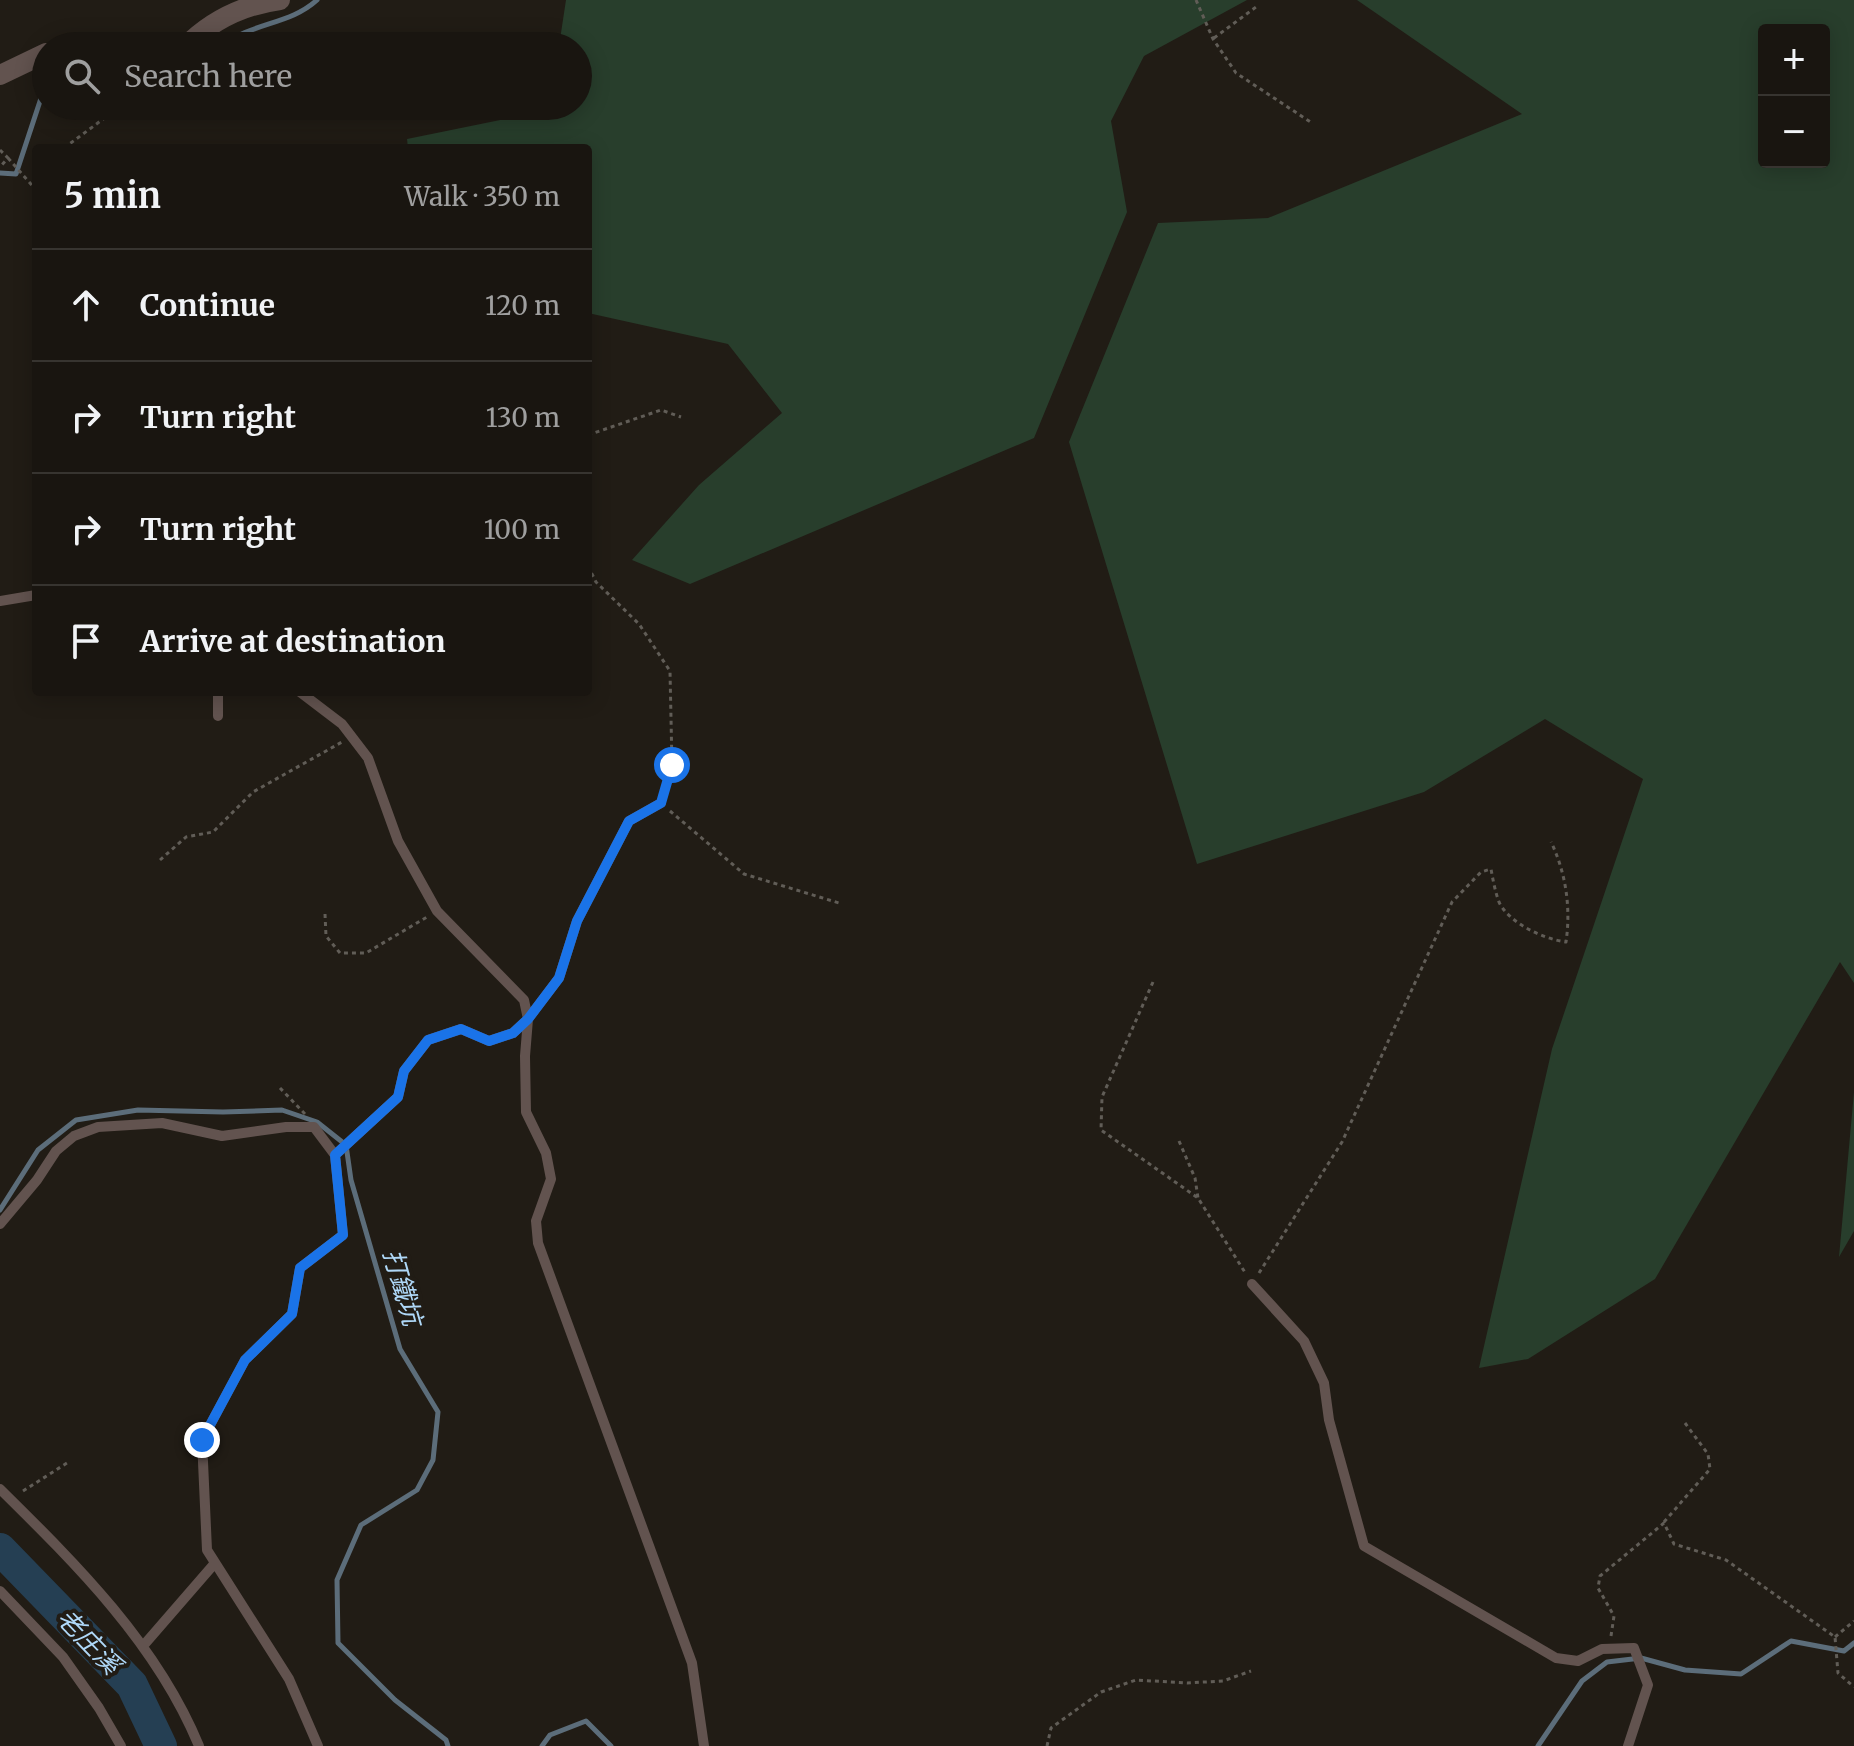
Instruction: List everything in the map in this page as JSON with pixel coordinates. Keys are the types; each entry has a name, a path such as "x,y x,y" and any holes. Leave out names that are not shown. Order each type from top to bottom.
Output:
{"street":[{"path":"201,32 234,11 280,0"},
{"path":"0,75 32,60"}],"lane":[{"path":"0,601 32,596"},
{"path":"218,696 218,716"},
{"path":"305,696 342,724 368,758 398,841 437,911 524,1000 528,1019 526,1112 546,1153 551,1179 536,1221 538,1243 692,1663 704,1746"},
{"path":"335,1155 398,1097 404,1071 428,1040 461,1029 489,1041 513,1033 528,1019 559,978 577,921 629,821 661,803"},
{"path":"0,1224 37,1180 56,1151 74,1136 98,1127 162,1123 222,1136 286,1127 314,1127 335,1155 343,1235 300,1268 292,1314 245,1360 202,1440 207,1550 289,1679 318,1746"},
{"path":"1252,1284 1304,1341 1324,1383 1329,1420 1364,1546 1556,1658 1578,1661 1602,1649 1634,1648 1648,1685 1628,1746"},
{"path":"0,1489 71,1559 143,1646 199,1746"},
{"path":"143,1646 215,1563"},
{"path":"0,1591 63,1657 121,1746"}],"path":[{"path":"1196,0 1213,39 1236,73 1312,123"},
{"path":"1213,39 1256,7"},
{"path":"69,144 102,120"},
{"path":"0,150 32,185"},
{"path":"0,167 8,158"},
{"path":"592,434 661,410 681,417"},
{"path":"592,574 596,582 639,624 670,671 672,765 661,803 744,874 839,903"},
{"path":"160,860 186,837 213,832 253,792 351,737"},
{"path":"1153,982 1102,1097 1101,1130 1198,1198 1252,1284 1342,1142 1452,902 1481,872 1491,869 1501,905 1520,924 1552,940 1566,942 1569,916 1561,863 1551,842"},
{"path":"325,914 326,936 340,953 366,953 437,911"},
{"path":"280,1088 293,1099 314,1127"},
{"path":"1179,1141 1195,1178 1198,1198"},
{"path":"1609,1649 1614,1616 1598,1588 1600,1576 1664,1523 1710,1469 1708,1454 1685,1423"},
{"path":"10,1499 67,1463"},
{"path":"1664,1523 1674,1544 1726,1560 1835,1637 1838,1673 1854,1687"},
{"path":"1835,1637 1854,1621"},
{"path":"1047,1746 1051,1728 1101,1692 1136,1680 1187,1683 1223,1681 1251,1671"}],"green space":[{"path":"566,0 1247,0 1144,56 1111,121 1127,212 1034,438 690,584 632,560 699,485 782,413 728,344 592,314 592,144 408,144 407,139 501,120 592,120 592,32 561,32"},
{"path":"1357,0 1854,0 1854,983 1840,962 1655,1279 1528,1359 1479,1368 1552,1049 1643,779 1545,719 1424,792 1197,864 1069,442 1158,223 1268,218 1522,114"},
{"path":"1854,1092 1854,1231 1839,1257"}],"waterway":[{"path":"246,32 295,14 317,0"},
{"path":"0,173 16,174 34,120"},
{"name":"打鐵坑","path":"0,1210 38,1150 76,1120 138,1110 282,1110 317,1122 346,1145 351,1180 400,1349 438,1412 433,1460 417,1490 361,1525 337,1580 338,1643 395,1700 446,1740 448,1746"},
{"name":"老庄溪","path":"0,1549 132,1685 161,1746"},
{"path":"1538,1746 1582,1681 1607,1662 1641,1658 1685,1670 1741,1674 1791,1641 1844,1651 1854,1643"},
{"name":"打鐵坑","path":"542,1746 550,1735 586,1721 611,1746"}],"route":[{"path":"202,1440 245,1360 292,1314 300,1268 343,1235 335,1155 398,1097 404,1071 428,1040 461,1029 489,1041 513,1033 528,1019 559,978 577,921 629,821 661,803 672,765"}]}
